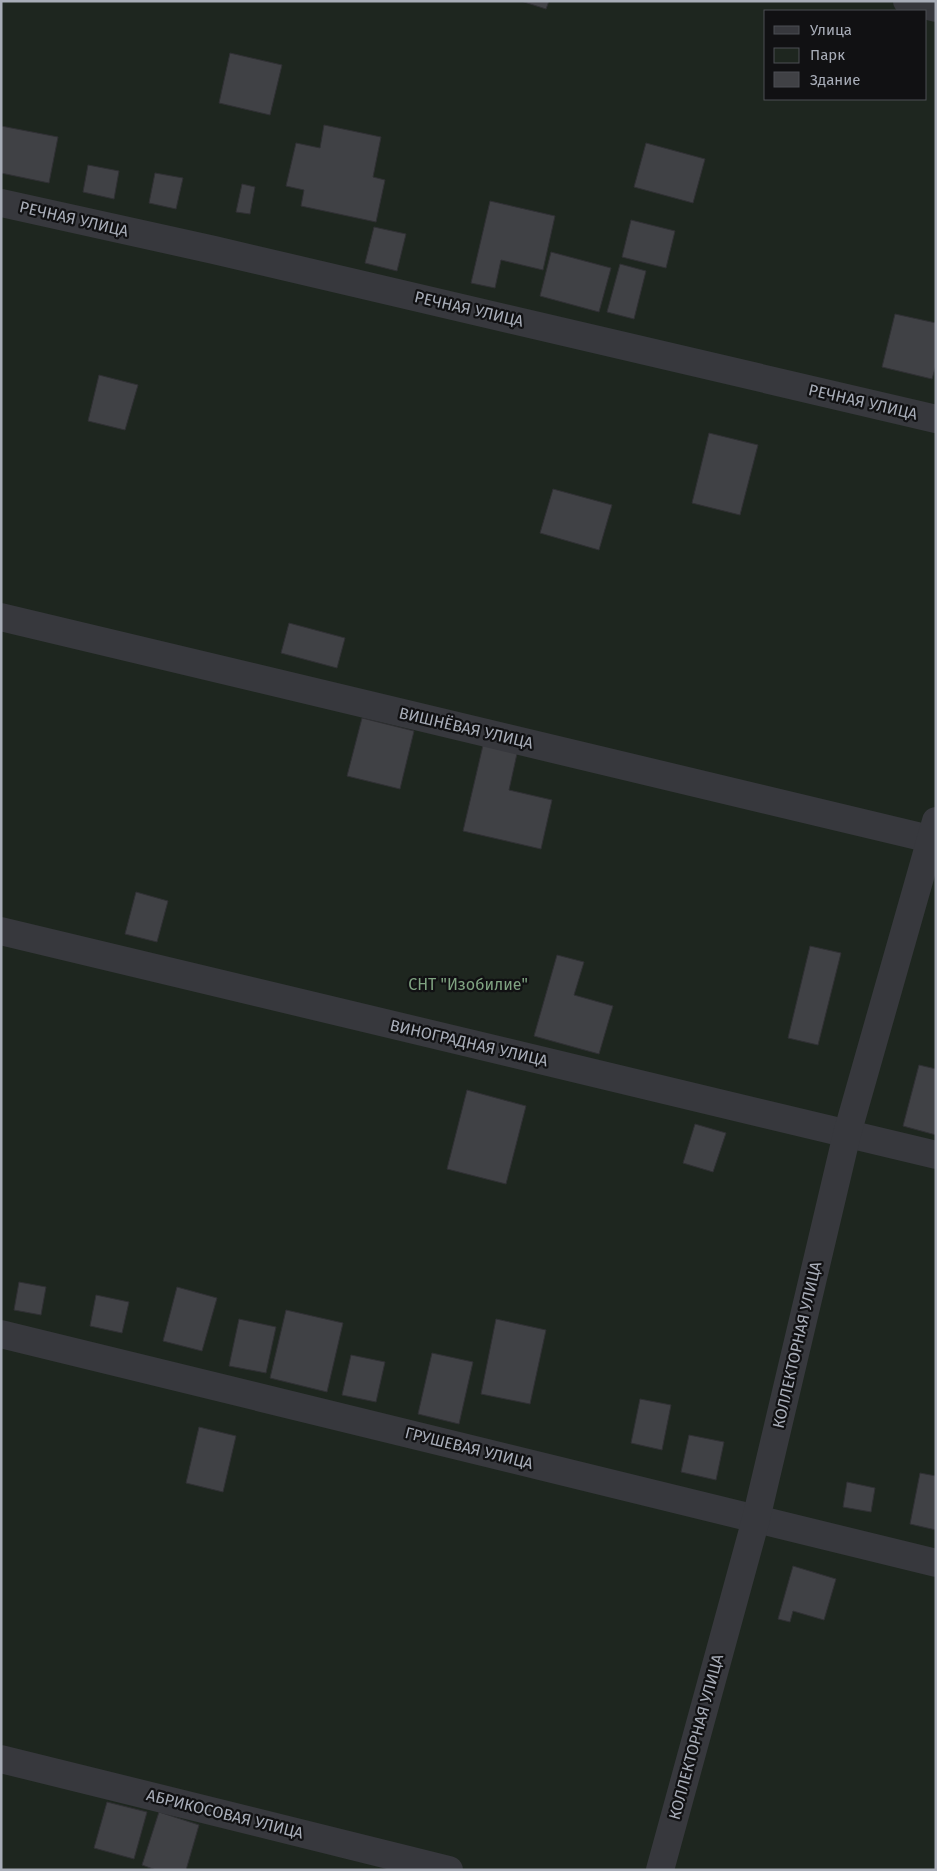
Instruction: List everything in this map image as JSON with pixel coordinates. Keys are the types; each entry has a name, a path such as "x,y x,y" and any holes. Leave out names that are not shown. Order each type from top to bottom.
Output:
{"street":[{"path":"906,1 936,8"},
{"name":"РЕЧНАЯ УЛИЦА","path":"1,203 214,250 936,418"},
{"name":"ВИШНЁВАЯ УЛИЦА","path":"1,617 933,830"},
{"name":"КОЛЛЕКТОРНАЯ УЛИЦА","path":"660,1870 756,1519 847,1134 933,830"},
{"name":"ВИНОГРАДНАЯ УЛИЦА","path":"1,931 936,1155"},
{"name":"ГРУШЕВАЯ УЛИЦА","path":"1,1334 936,1563"},
{"name":"АБРИКОСОВАЯ УЛИЦА","path":"1,1759 449,1870"}],"green space":[{"name":"СНТ \"Изобилие\"","path":"1,1 936,1 936,1870 1,1870"}],"building":[{"path":"521,1 549,1 546,9"},
{"path":"230,53 282,65 270,115 219,103"},
{"path":"324,125 381,137 373,177 385,180 376,222 301,206 304,190 286,186 296,143 320,148"},
{"path":"1,126 58,137 49,183 1,173"},
{"path":"646,143 705,159 693,203 634,187"},
{"path":"88,165 119,171 114,199 83,192"},
{"path":"155,173 183,178 176,209 149,203"},
{"path":"242,184 255,187 250,214 236,212"},
{"path":"490,201 555,216 543,270 501,260 495,288 471,283"},
{"path":"631,220 675,231 666,268 622,257"},
{"path":"374,227 406,234 397,271 365,263"},
{"path":"551,252 611,268 599,312 540,296"},
{"path":"620,264 646,271 634,319 607,312"},
{"path":"895,314 936,323 936,365 932,379 882,367"},
{"path":"99,375 138,385 125,430 88,421"},
{"path":"709,433 758,445 740,515 692,503"},
{"path":"553,489 612,505 599,550 540,533"},
{"path":"289,623 345,638 337,668 281,653"},
{"path":"362,718 414,731 400,789 347,776"},
{"path":"484,741 518,749 509,790 552,800 541,849 463,831"},
{"path":"136,892 168,901 157,942 125,934"},
{"path":"810,946 841,953 818,1045 788,1038"},
{"path":"557,955 584,962 574,995 613,1006 599,1054 534,1036"},
{"path":"919,1065 936,1069 936,1135 903,1126"},
{"path":"467,1090 526,1106 506,1184 447,1169"},
{"path":"695,1124 726,1133 713,1172 683,1163"},
{"path":"19,1282 46,1287 41,1315 14,1310"},
{"path":"177,1287 217,1298 202,1351 163,1341"},
{"path":"96,1295 129,1302 122,1333 90,1326"},
{"path":"286,1310 343,1323 327,1392 270,1378"},
{"path":"239,1319 276,1327 266,1373 229,1366"},
{"path":"496,1319 546,1330 530,1404 481,1394"},
{"path":"432,1353 473,1362 459,1424 418,1414"},
{"path":"351,1355 385,1362 376,1402 342,1395"},
{"path":"640,1399 671,1405 662,1450 631,1443"},
{"path":"199,1427 236,1436 223,1492 186,1483"},
{"path":"689,1435 724,1442 716,1480 681,1472"},
{"path":"920,1473 936,1476 936,1530 910,1524"},
{"path":"847,1482 875,1488 871,1512 843,1507"},
{"path":"793,1566 836,1579 824,1620 793,1611 790,1622 778,1619"},
{"path":"107,1802 147,1812 134,1859 94,1848"},
{"path":"159,1812 199,1825 186,1870 156,1870 142,1865"}]}
